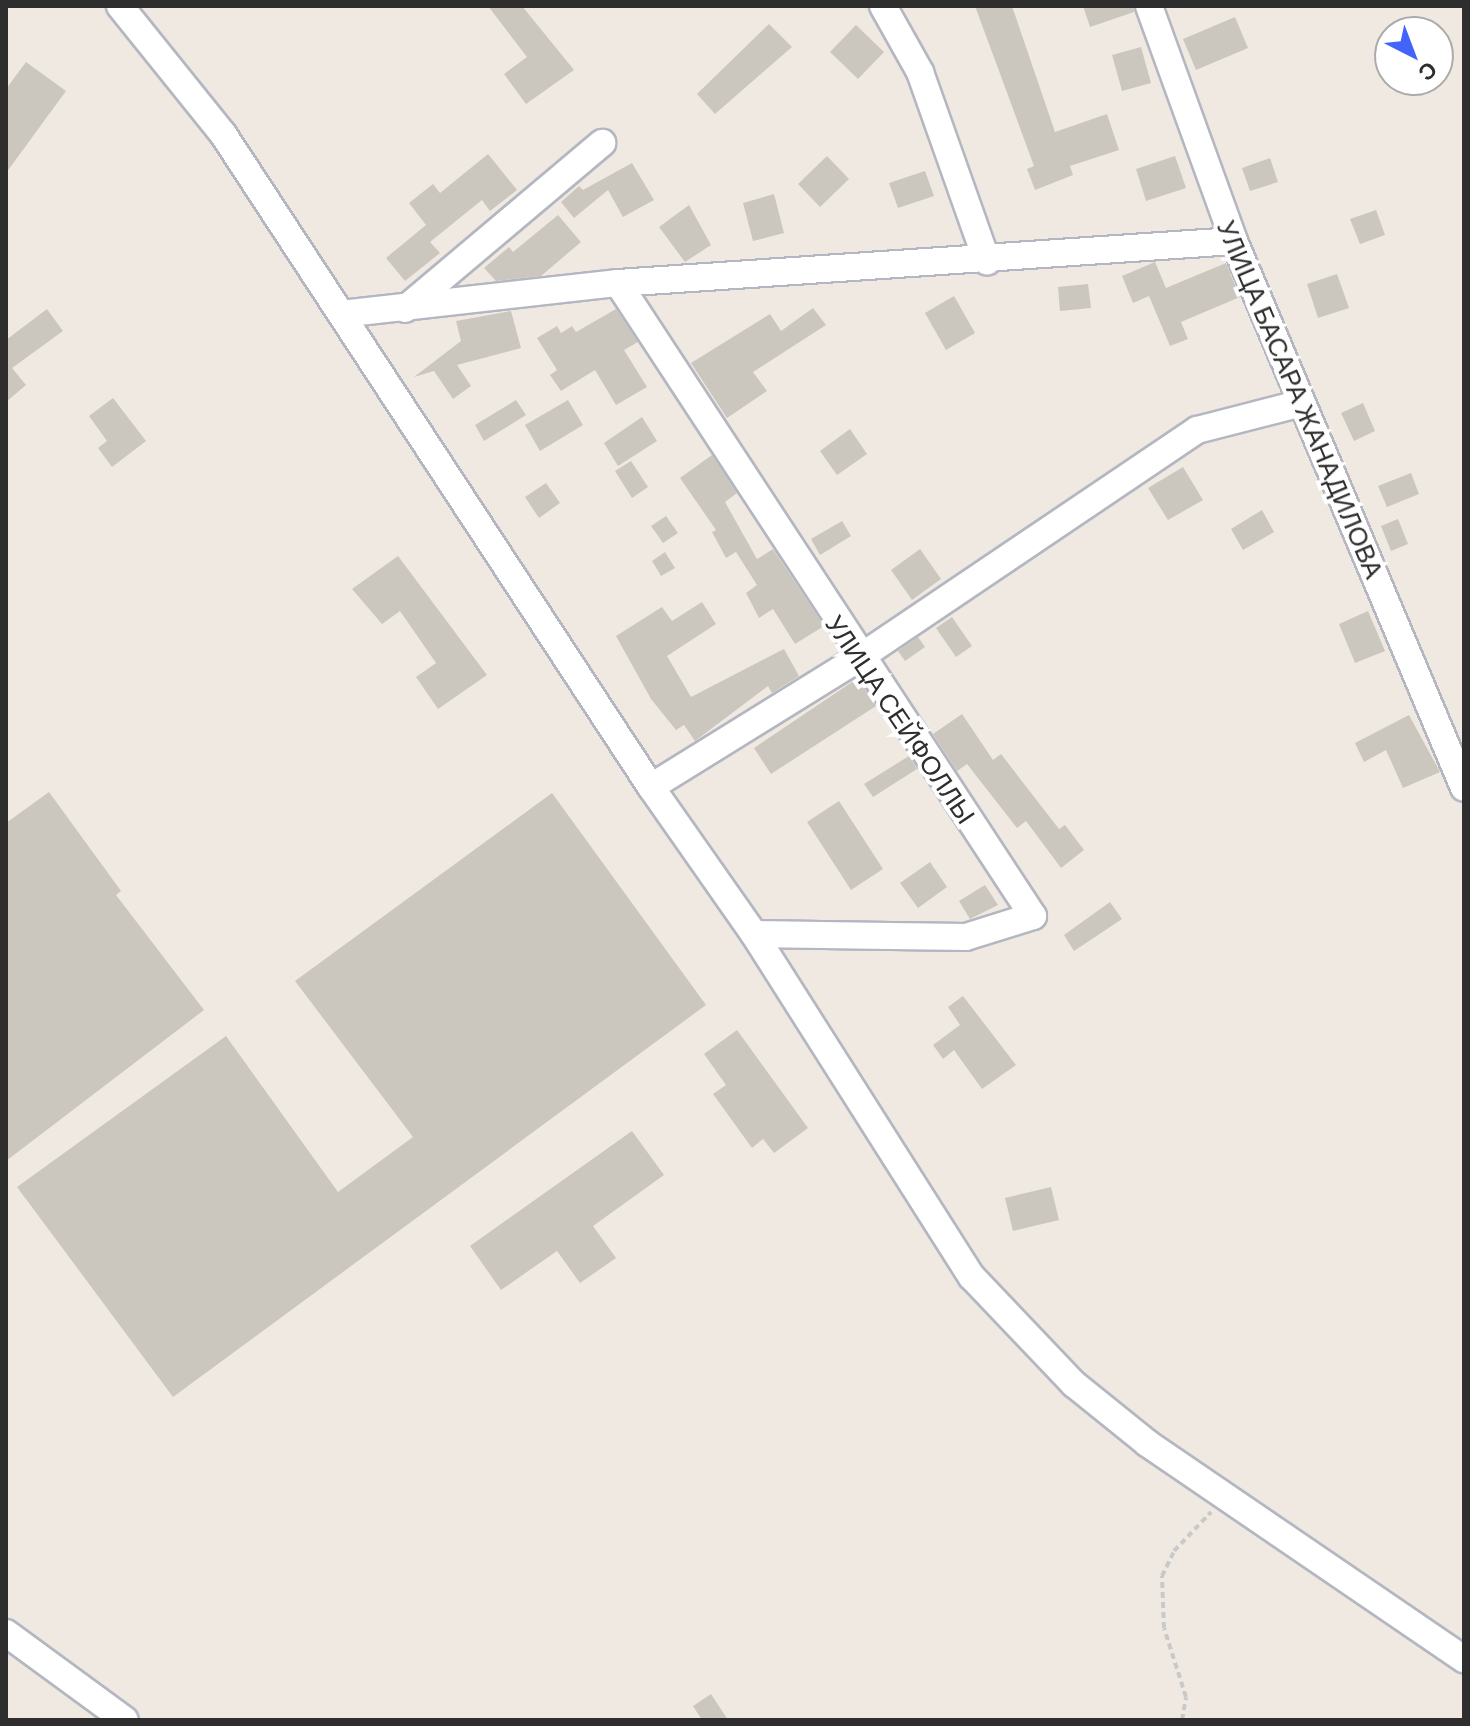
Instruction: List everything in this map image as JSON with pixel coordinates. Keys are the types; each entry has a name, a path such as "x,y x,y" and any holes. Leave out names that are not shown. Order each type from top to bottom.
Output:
{"street":[{"path":"120,6 223,134 651,787 754,934 972,1277 1074,1384 1225,1500 1464,1659"},
{"path":"883,6 920,72 987,261"},
{"name":"УЛИЦА БАСАРА ЖАНАДИЛОВА","path":"1149,6 1234,241 1464,788"},
{"path":"405,309 602,143"},
{"path":"341,314 618,283 987,261 1234,241"},
{"name":"УЛИЦА СЕЙФОЛЛЫ","path":"618,283 859,658 1033,916 966,937 754,934"},
{"path":"651,787 859,658 1197,430 1302,403"},
{"path":"6,1633 125,1720"}],"path":[{"path":"1182,1720 1186,1697 1164,1628 1162,1576 1174,1551 1225,1500"}],"building":[{"path":"488,6 522,6 574,70 526,104 504,74 527,57"},
{"path":"975,6 1012,6 1055,132 1107,114 1119,150 1070,166 1073,175 1035,190 1027,169 1034,166"},
{"path":"1083,6 1133,6 1134,12 1090,27"},
{"path":"1235,17 1248,48 1196,70 1183,39"},
{"path":"769,24 792,47 715,114 697,94"},
{"path":"856,25 884,52 858,79 830,52"},
{"path":"1141,47 1151,83 1122,91 1112,55"},
{"path":"26,62 66,91 6,173 6,89"},
{"path":"488,154 517,190 490,211 482,200 430,242 440,253 405,281 386,258 426,225 409,203 433,184 440,193"},
{"path":"827,156 849,179 820,207 798,184"},
{"path":"1175,156 1186,188 1146,201 1136,169"},
{"path":"1270,158 1278,182 1250,191 1242,168"},
{"path":"632,163 654,200 623,217 608,190 574,218 561,202 579,186 583,190"},
{"path":"925,171 934,196 898,208 889,183"},
{"path":"774,194 784,233 753,241 743,203"},
{"path":"689,205 711,245 685,262 659,227"},
{"path":"1376,210 1385,235 1360,244 1350,219"},
{"path":"558,215 581,242 541,276 496,281 484,268 509,247 513,252"},
{"path":"1155,262 1166,288 1226,263 1240,297 1181,322 1188,339 1170,346 1149,296 1133,303 1122,276"},
{"path":"1337,274 1349,308 1318,318 1307,284"},
{"path":"1088,284 1091,308 1060,311 1058,287"},
{"path":"954,296 975,333 946,350 925,313"},
{"path":"813,308 826,325 753,372 767,391 727,418 691,363 770,314 781,331"},
{"path":"47,309 63,331 12,368 26,385 6,402 6,340"},
{"path":"616,309 638,342 624,350 647,387 616,405 595,370 561,391 550,375 557,370 537,338 557,326 561,333 572,326 576,332"},
{"path":"511,311 521,348 457,365 471,386 453,399 434,371 414,377 461,341 456,321"},
{"path":"113,398 146,441 112,467 98,448 107,441 89,416"},
{"path":"516,400 526,415 484,441 475,425"},
{"path":"568,400 583,425 540,451 525,425"},
{"path":"1363,403 1375,431 1354,441 1341,413"},
{"path":"642,417 657,441 618,466 604,443"},
{"path":"850,429 867,454 837,475 820,451"},
{"path":"712,455 737,493 725,502 757,559 773,549 824,626 795,644 773,609 759,618 746,593 757,585 736,552 726,558 712,532 716,530 680,478"},
{"path":"631,461 648,487 632,498 615,471"},
{"path":"1183,467 1203,500 1168,520 1148,488"},
{"path":"1411,473 1419,494 1387,507 1378,486"},
{"path":"546,483 560,503 539,518 525,497"},
{"path":"1262,510 1274,532 1243,550 1231,529"},
{"path":"666,516 678,533 663,543 651,526"},
{"path":"1398,519 1408,544 1391,551 1381,526"},
{"path":"842,521 851,536 820,555 811,539"},
{"path":"920,549 941,579 912,600 891,570"},
{"path":"665,552 675,568 661,576 652,561"},
{"path":"398,556 487,675 438,709 416,677 436,663 400,611 382,624 352,589"},
{"path":"702,602 716,624 667,656 691,697 784,649 799,676 772,693 768,686 695,741 684,725 676,730 651,699 616,636 662,607 672,621"},
{"path":"1368,611 1385,651 1355,663 1339,624"},
{"path":"952,617 972,646 956,657 936,628"},
{"path":"918,637 925,647 905,661 898,651"},
{"path":"858,678 876,706 771,774 754,748"},
{"path":"962,714 993,760 1001,754 1059,829 1065,825 1084,850 1061,868 1026,821 1017,828 967,764 957,771 933,734"},
{"path":"1409,715 1440,772 1403,788 1386,750 1364,762 1355,743"},
{"path":"909,756 917,769 873,797 864,784"},
{"path":"49,792 121,891 116,895 204,1010 6,1161 6,823"},
{"path":"552,793 706,1005 173,1397 17,1187 226,1036 338,1192 413,1137 295,981"},
{"path":"839,801 883,869 851,890 807,822"},
{"path":"930,862 947,887 918,908 900,883"},
{"path":"985,885 998,905 970,919 959,901"},
{"path":"1110,902 1122,919 1074,951 1064,935"},
{"path":"963,996 1016,1065 982,1089 954,1050 943,1059 933,1045 960,1025 948,1007"},
{"path":"737,1030 808,1128 774,1153 763,1139 752,1148 713,1094 726,1085 704,1054"},
{"path":"632,1131 664,1175 593,1226 616,1258 580,1283 557,1251 501,1290 470,1246"},
{"path":"1051,1187 1059,1220 1013,1231 1005,1198"},
{"path":"711,1694 728,1720 702,1720 693,1706"}]}
